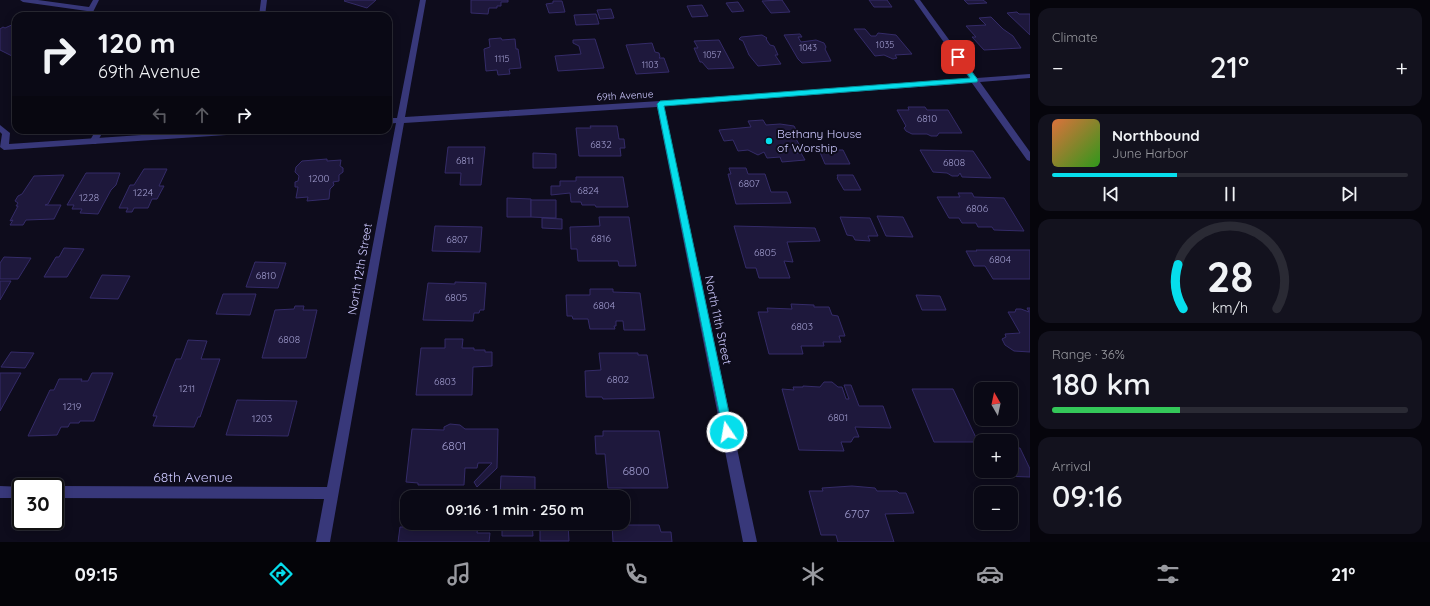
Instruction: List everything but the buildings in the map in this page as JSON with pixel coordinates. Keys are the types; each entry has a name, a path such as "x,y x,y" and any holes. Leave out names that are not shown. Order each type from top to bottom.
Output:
{"street":[{"path":"23,0 91,9"},
{"path":"90,12 96,0"},
{"path":"262,12 264,0"},
{"name":"North 12th Street","path":"323,542 423,0"},
{"path":"917,0 1030,158"},
{"name":"69th Avenue","path":"392,120 660,104 1030,76"},
{"name":"North 11th Street","path":"660,104 750,542"},
{"path":"0,128 6,133 2,150 202,134"},
{"path":"93,142 98,134"},
{"path":"0,492 12,492"},
{"name":"68th Avenue","path":"64,492 332,492"}],"place":[{"name":"Bethany House of Worship","path":"769,141"}],"route":[{"path":"727,432 660,104 974,80 958,57"}]}
